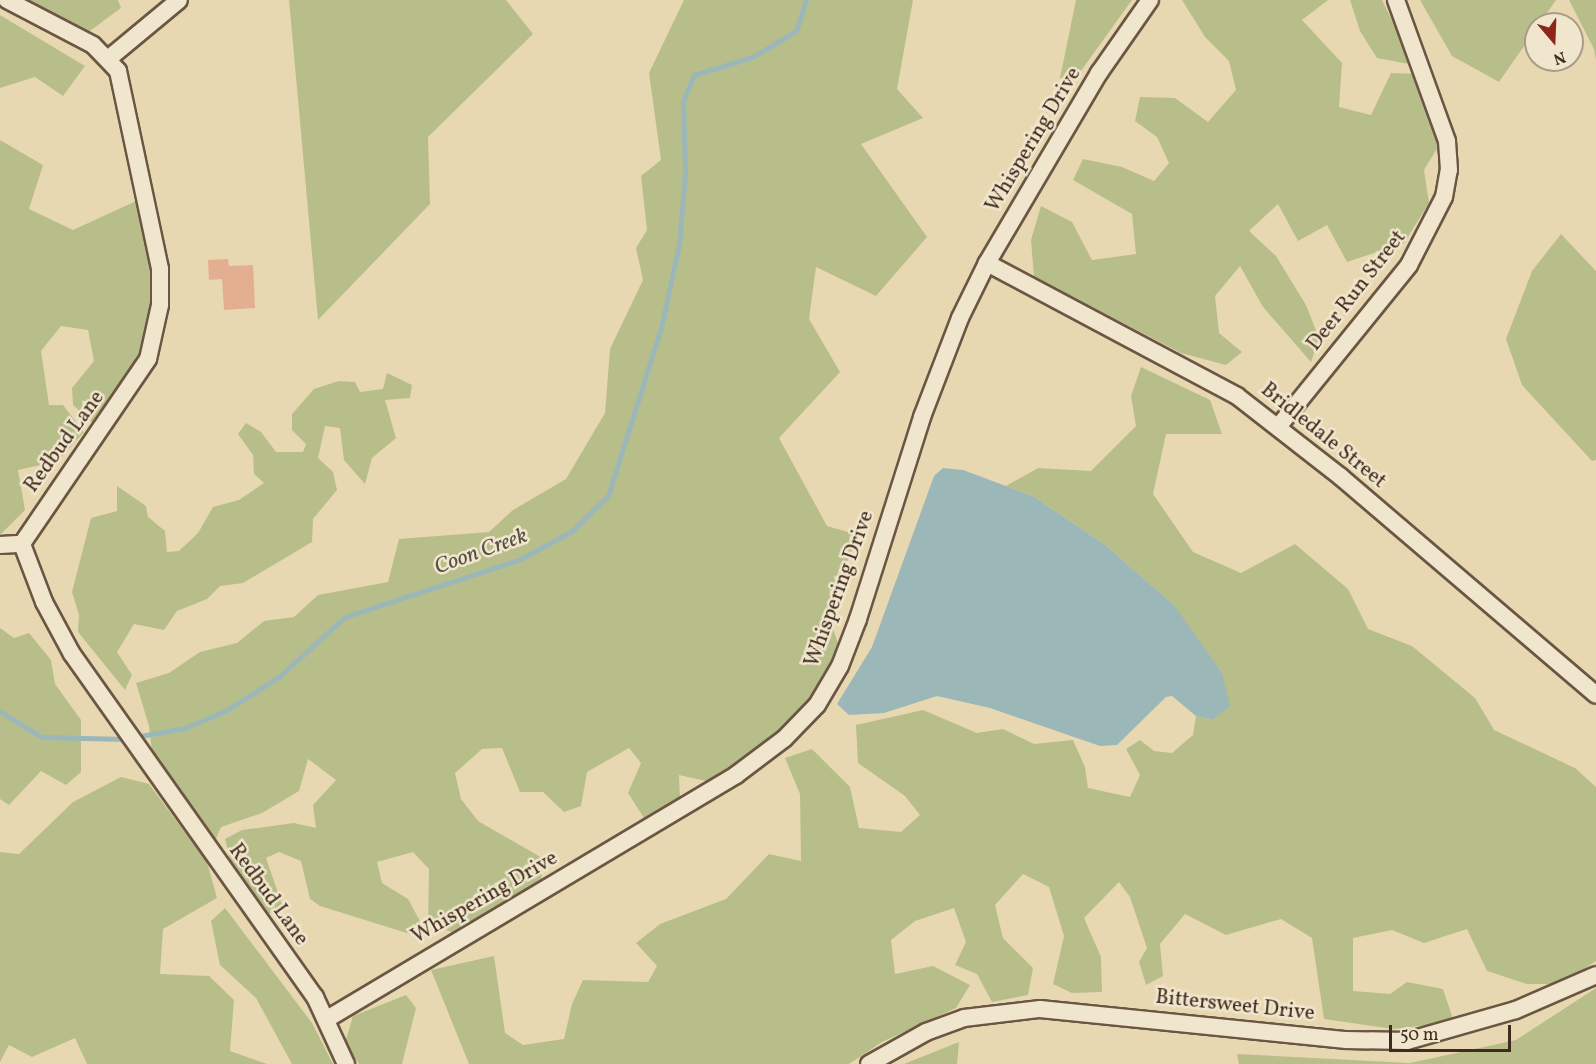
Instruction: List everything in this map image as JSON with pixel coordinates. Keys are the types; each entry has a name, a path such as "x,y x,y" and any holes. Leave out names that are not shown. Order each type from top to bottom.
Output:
{"street":[{"name":"Redbud Lane","path":"7,0 93,45 118,71 157,245 160,305 155,335 138,378 61,482 22,544 53,621 124,732 327,1019 346,1064"},
{"path":"108,59 179,0"},
{"name":"Whispering Drive","path":"327,1019 726,781 801,724 826,691 840,666 922,417 960,318 987,263 1100,73 1150,0"},
{"name":"Deer Run Street","path":"1278,427 1409,265 1444,197 1449,170 1445,133 1396,0"},
{"name":"Bridledale Street","path":"987,263 1198,374 1278,427 1596,695"},
{"path":"0,545 22,544"},
{"name":"Bittersweet Drive","path":"869,1064 926,1032 964,1018 1040,1009 1346,1040 1407,1041 1516,1010 1596,975"}],"green space":[{"path":"22,0 118,0 121,8 83,36"},
{"path":"289,0 506,0 533,34 428,137 430,204 318,320"},
{"path":"684,0 913,0 897,89 923,118 861,144 927,237 876,296 816,267 809,319 840,372 779,438 827,526 858,535 827,612 839,646 815,695 788,724 746,760 706,781 679,775 680,798 644,818 628,793 641,763 629,748 587,772 581,806 564,812 543,792 520,792 502,748 482,749 455,773 461,799 478,821 544,859 541,882 456,933 428,925 429,869 413,852 377,862 382,883 408,899 426,932 410,934 320,906 310,899 301,861 279,852 266,858 282,904 269,914 254,905 233,872 225,839 242,830 294,823 316,828 313,805 336,780 308,759 299,791 262,813 221,827 215,841 204,836 154,767 149,726 136,683 169,673 200,652 237,643 264,621 294,617 318,595 388,582 399,539 489,532 513,510 566,479 605,413 610,349 643,280 636,248 647,230 641,176 661,160 649,73"},
{"path":"1076,0 1132,0 1073,82 1060,78"},
{"path":"1182,0 1328,0 1302,20 1342,63 1339,107 1371,115 1391,73 1419,74 1435,117 1438,147 1424,170 1429,203 1404,243 1347,262 1327,225 1298,241 1278,204 1249,231 1276,256 1306,305 1319,338 1311,362 1263,307 1240,266 1215,296 1219,333 1242,352 1226,365 1181,353 1034,277 1031,240 1041,206 1072,222 1092,260 1136,254 1132,214 1073,180 1083,159 1122,167 1154,181 1169,163 1157,137 1135,121 1140,97 1175,98 1208,122 1236,90 1229,61 1205,37"},
{"path":"1350,0 1382,0 1414,65 1377,58 1360,31"},
{"path":"1420,0 1556,0 1548,12 1524,12 1524,46 1499,82 1452,56"},
{"path":"1569,0 1596,0 1596,60 1594,49 1584,29 1584,12 1575,12"},
{"path":"0,15 85,66 63,96 35,77 0,88"},
{"path":"0,140 43,165 29,209 73,230 136,201 152,252 154,293 146,343 132,373 97,427 73,405 72,388 94,361 88,330 61,326 41,351 49,405 63,405 84,432 58,461 18,470 25,510 0,535"},
{"path":"1561,234 1596,271 1596,460 1592,461 1522,385 1506,339 1532,271"},
{"path":"1141,367 1210,400 1222,434 1166,434 1153,494 1193,552 1241,573 1295,544 1348,589 1368,629 1412,646 1475,698 1494,730 1575,768 1596,787 1596,961 1561,984 1527,984 1487,971 1467,929 1424,943 1392,930 1353,938 1353,991 1390,994 1407,982 1443,989 1454,1022 1393,1029 1324,1019 1312,938 1281,919 1226,935 1185,914 1160,944 1163,976 1146,985 1139,962 1147,948 1130,897 1119,882 1084,918 1101,957 1102,992 1072,993 1053,984 1064,936 1049,887 1023,874 995,905 1003,938 1033,968 1028,995 992,1002 977,974 955,965 966,942 954,908 915,921 891,940 895,974 933,966 970,985 956,1008 882,1042 849,1064 469,1064 431,970 494,956 505,1033 523,1045 564,1039 572,1004 583,980 648,982 657,966 636,943 660,924 726,899 769,854 801,861 800,794 785,758 812,749 850,787 859,828 901,832 920,815 905,796 858,763 856,725 923,710 977,733 1003,729 1034,744 1073,740 1085,767 1088,788 1130,797 1140,775 1126,749 1140,740 1154,751 1172,753 1193,735 1196,716 1212,720 1174,605 1104,544 1033,496 1006,486 1038,468 1091,471 1136,426 1131,396"},
{"path":"387,373 412,385 410,398 385,400 396,438 372,458 365,484 344,460 340,428 325,426 318,458 333,472 337,490 313,519 312,542 243,583 220,586 207,599 177,611 164,630 134,624 117,652 132,675 125,690 78,632 79,615 72,592 91,518 117,511 117,486 146,506 148,517 165,531 167,552 179,551 198,533 213,507 239,500 264,483 254,474 253,455 238,434 246,423 261,432 276,452 303,452 306,444 292,430 292,414 314,389 339,381 355,382 360,392 383,389"},
{"path":"0,628 14,638 29,633 51,660 55,684 81,720 81,772 66,785 41,771 9,805 0,799"},
{"path":"121,777 149,784 207,862 217,898 163,929 160,974 209,976 234,1000 230,1051 267,1064 87,1064 75,1038 32,1057 9,1045 0,1062 0,852 19,854 73,802"},
{"path":"225,908 312,1023 333,1064 292,1064 256,998 220,965 211,921"},
{"path":"1596,988 1596,1064 1239,1064 1237,1054 1410,1063 1516,1040"},
{"path":"406,995 416,1008 402,1064 359,1064 345,1043 353,1016"},
{"path":"959,1042 957,1064 904,1064"}],"water":[{"path":"943,468 963,470 1033,496 1104,544 1174,605 1222,673 1230,706 1212,720 1196,716 1172,696 1166,697 1117,745 1100,746 990,708 937,696 884,713 849,715 837,704 872,647 934,476"}],"building":[{"path":"228,259 229,266 253,265 255,308 224,310 222,279 209,280 208,260"}],"waterway":[{"name":"Coon Creek","path":"135,737 185,728 227,710 279,677 345,617 521,559 572,531 608,496 661,328 679,245 685,173 683,102 694,75 753,57 796,31 806,0"},
{"name":"Coon Creek","path":"0,711 42,737 126,739"}]}
